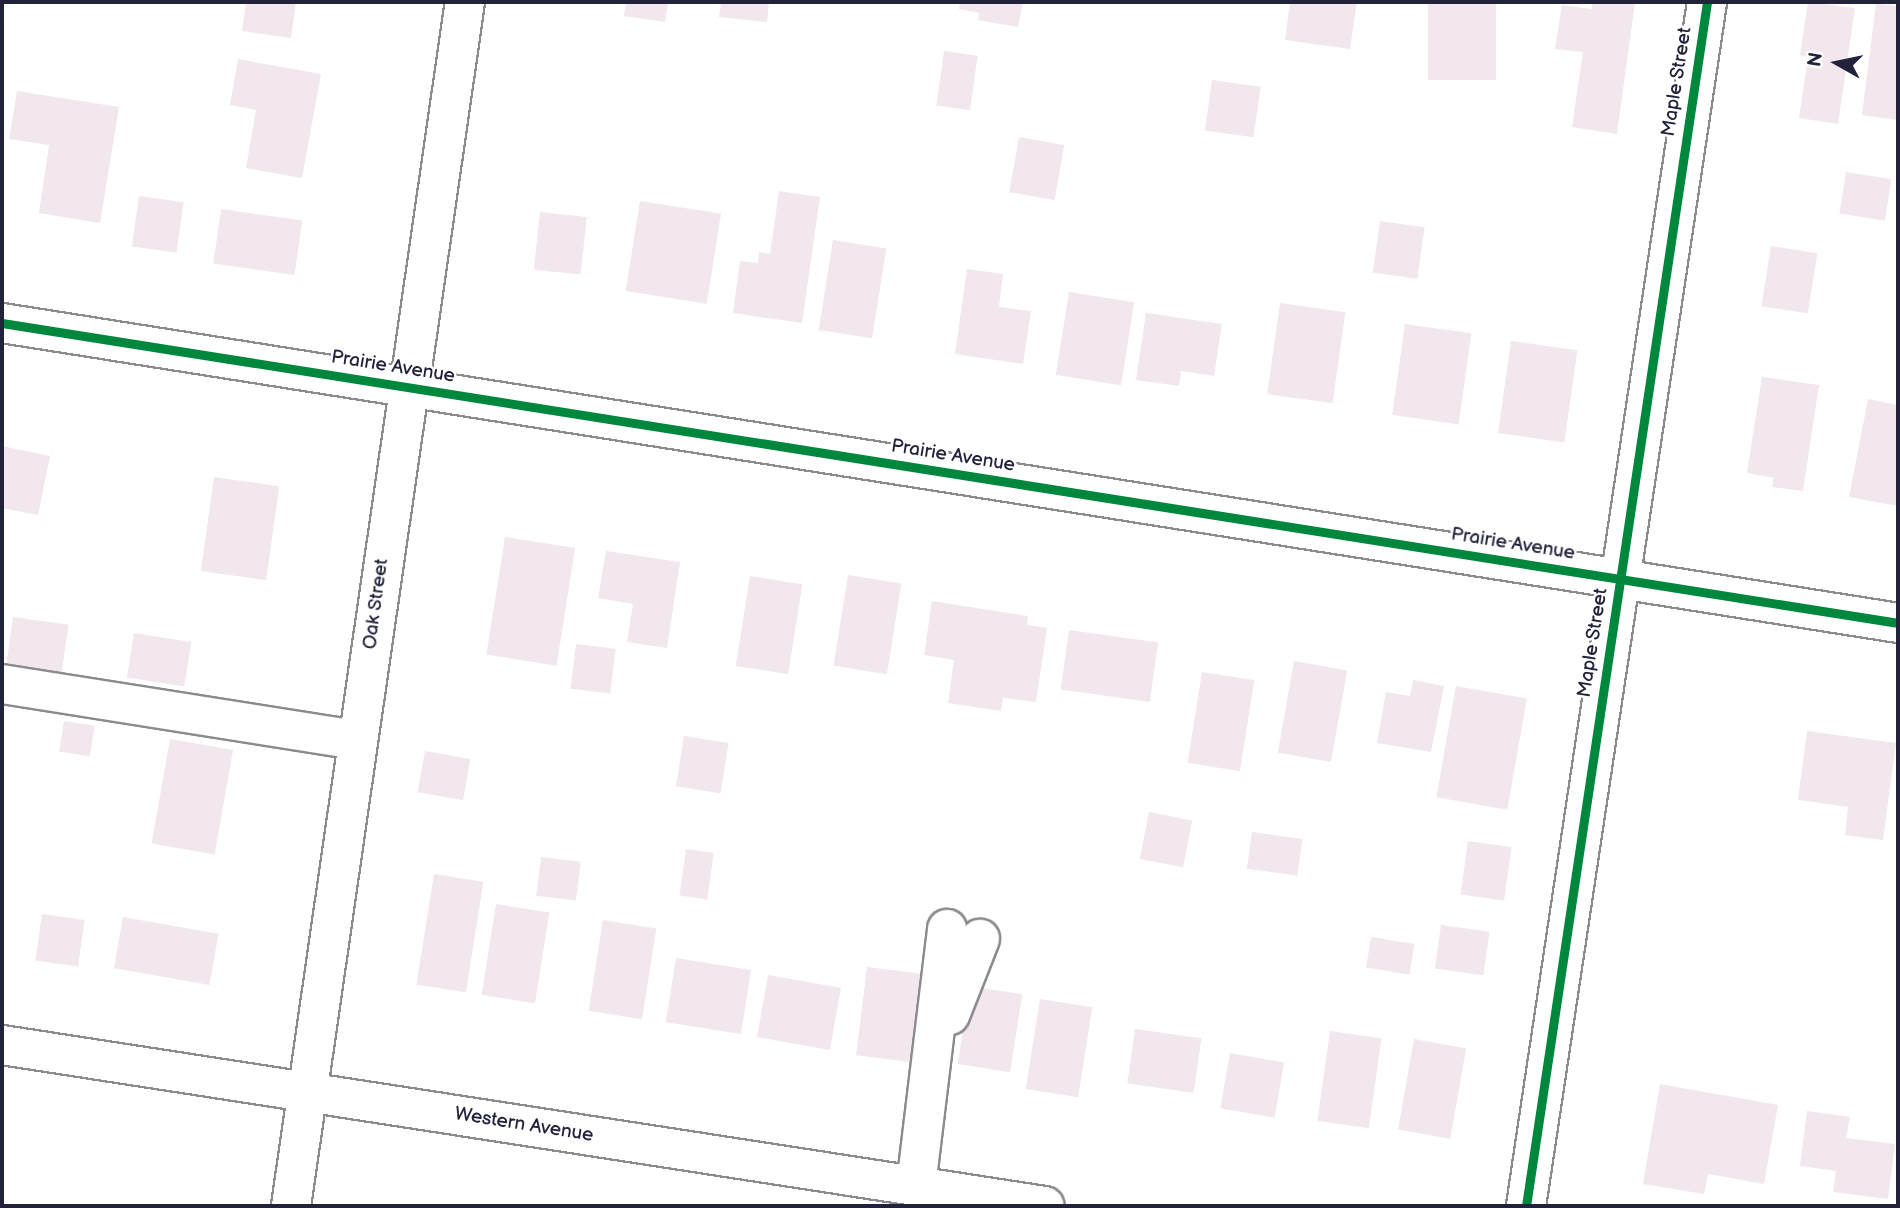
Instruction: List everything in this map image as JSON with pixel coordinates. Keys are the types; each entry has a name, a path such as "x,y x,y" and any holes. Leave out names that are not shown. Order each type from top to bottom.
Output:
{"street":[{"name":"Oak Street","path":"291,1206 309,1092 355,740 466,2"},
{"name":"Maple Street","path":"1526,1206 1707,2"},
{"name":"Prairie Avenue","path":"2,323 1898,623"},
{"path":"2,684 355,740"},
{"path":"916,1186 930,1066 964,934"},
{"name":"Western Avenue","path":"2,1045 1045,1206"}],"building":[{"path":"246,2 296,2 291,38 242,31"},
{"path":"626,2 668,2 665,22 624,16"},
{"path":"721,2 769,2 767,22 719,17"},
{"path":"960,2 1023,2 1018,27 978,20 979,13 959,9"},
{"path":"1290,2 1357,2 1350,49 1285,40"},
{"path":"1428,2 1496,2 1496,80 1428,80"},
{"path":"1592,2 1635,3 1617,134 1572,127 1583,52 1555,49 1562,5 1592,9"},
{"path":"1808,2 1855,8 1838,124 1799,118 1808,57 1800,55"},
{"path":"1876,4 1898,6 1898,120 1862,115"},
{"path":"944,51 978,56 970,110 936,105"},
{"path":"238,59 321,74 302,178 246,168 256,110 230,105"},
{"path":"1212,80 1261,87 1253,137 1205,131"},
{"path":"17,91 119,107 100,223 39,213 49,145 9,139"},
{"path":"1019,137 1064,145 1055,200 1009,192"},
{"path":"1846,172 1891,179 1885,221 1839,213"},
{"path":"779,191 820,197 802,323 733,313 740,261 758,263 759,252 770,254"},
{"path":"139,196 184,202 176,253 132,247"},
{"path":"640,201 721,214 707,304 626,291"},
{"path":"221,209 302,220 295,275 213,263"},
{"path":"540,212 587,217 581,275 534,270"},
{"path":"1380,221 1425,227 1417,279 1373,272"},
{"path":"833,240 886,248 872,338 819,330"},
{"path":"1771,246 1817,253 1808,314 1761,306"},
{"path":"967,269 1003,274 999,307 1031,311 1023,364 955,354"},
{"path":"1069,292 1134,302 1121,385 1056,375"},
{"path":"1280,303 1345,312 1333,403 1267,394"},
{"path":"1146,313 1222,324 1214,376 1181,371 1179,386 1136,380"},
{"path":"1405,324 1471,333 1459,424 1392,415"},
{"path":"1511,341 1577,350 1564,442 1498,433"},
{"path":"1762,377 1819,385 1803,491 1772,487 1774,478 1747,473"},
{"path":"1868,399 1898,405 1898,506 1849,497"},
{"path":"2,446 50,456 38,515 2,508"},
{"path":"214,477 279,486 266,580 201,571"},
{"path":"505,537 575,548 557,666 486,655"},
{"path":"606,551 680,562 667,648 627,642 633,604 598,598"},
{"path":"848,575 901,583 887,674 834,666"},
{"path":"750,576 802,584 788,674 736,666"},
{"path":"932,601 1028,616 1027,625 1047,628 1036,702 1003,698 1001,711 948,703 954,660 924,655"},
{"path":"13,617 68,625 62,673 6,666"},
{"path":"1069,630 1158,643 1150,702 1061,689"},
{"path":"134,633 191,642 184,687 127,677"},
{"path":"576,644 616,649 610,694 571,689"},
{"path":"1294,661 1347,670 1331,762 1278,753"},
{"path":"1202,672 1254,680 1240,771 1188,763"},
{"path":"1413,680 1444,686 1431,752 1377,743 1386,692 1410,696"},
{"path":"1456,686 1527,699 1507,810 1436,797"},
{"path":"64,721 95,726 90,756 59,752"},
{"path":"1807,731 1896,743 1883,840 1845,835 1848,807 1798,800"},
{"path":"684,736 728,743 720,793 676,786"},
{"path":"170,739 233,750 215,855 152,843"},
{"path":"425,751 470,759 463,800 418,792"},
{"path":"1149,812 1192,820 1183,868 1140,859"},
{"path":"1252,832 1303,839 1297,876 1247,869"},
{"path":"1468,841 1512,847 1504,901 1460,894"},
{"path":"686,849 714,853 707,899 679,896"},
{"path":"541,857 581,862 576,901 536,896"},
{"path":"434,874 483,882 466,992 416,985"},
{"path":"496,904 549,912 535,1003 482,995"},
{"path":"42,914 85,920 78,967 35,961"},
{"path":"123,917 219,934 209,985 114,968"},
{"path":"603,920 656,928 642,1019 589,1011"},
{"path":"1441,925 1490,932 1483,975 1435,969"},
{"path":"1371,937 1414,944 1410,975 1366,968"},
{"path":"676,958 751,970 741,1034 666,1022"},
{"path":"867,967 931,975 920,1063 856,1055"},
{"path":"768,975 841,988 830,1050 757,1037"},
{"path":"970,986 1022,994 1010,1072 958,1064"},
{"path":"1040,999 1092,1007 1078,1097 1026,1089"},
{"path":"1135,1029 1201,1038 1194,1093 1127,1083"},
{"path":"1330,1031 1381,1038 1369,1128 1317,1121"},
{"path":"1414,1039 1466,1048 1450,1139 1398,1130"},
{"path":"1230,1053 1284,1063 1274,1118 1220,1108"},
{"path":"1660,1084 1778,1105 1764,1184 1708,1174 1704,1194 1643,1184"},
{"path":"1807,1111 1850,1117 1846,1138 1895,1144 1888,1199 1833,1192 1836,1171 1800,1166"}],"cycle path":[{"path":"1526,1206 1707,2"},
{"path":"2,323 1898,623"}]}
